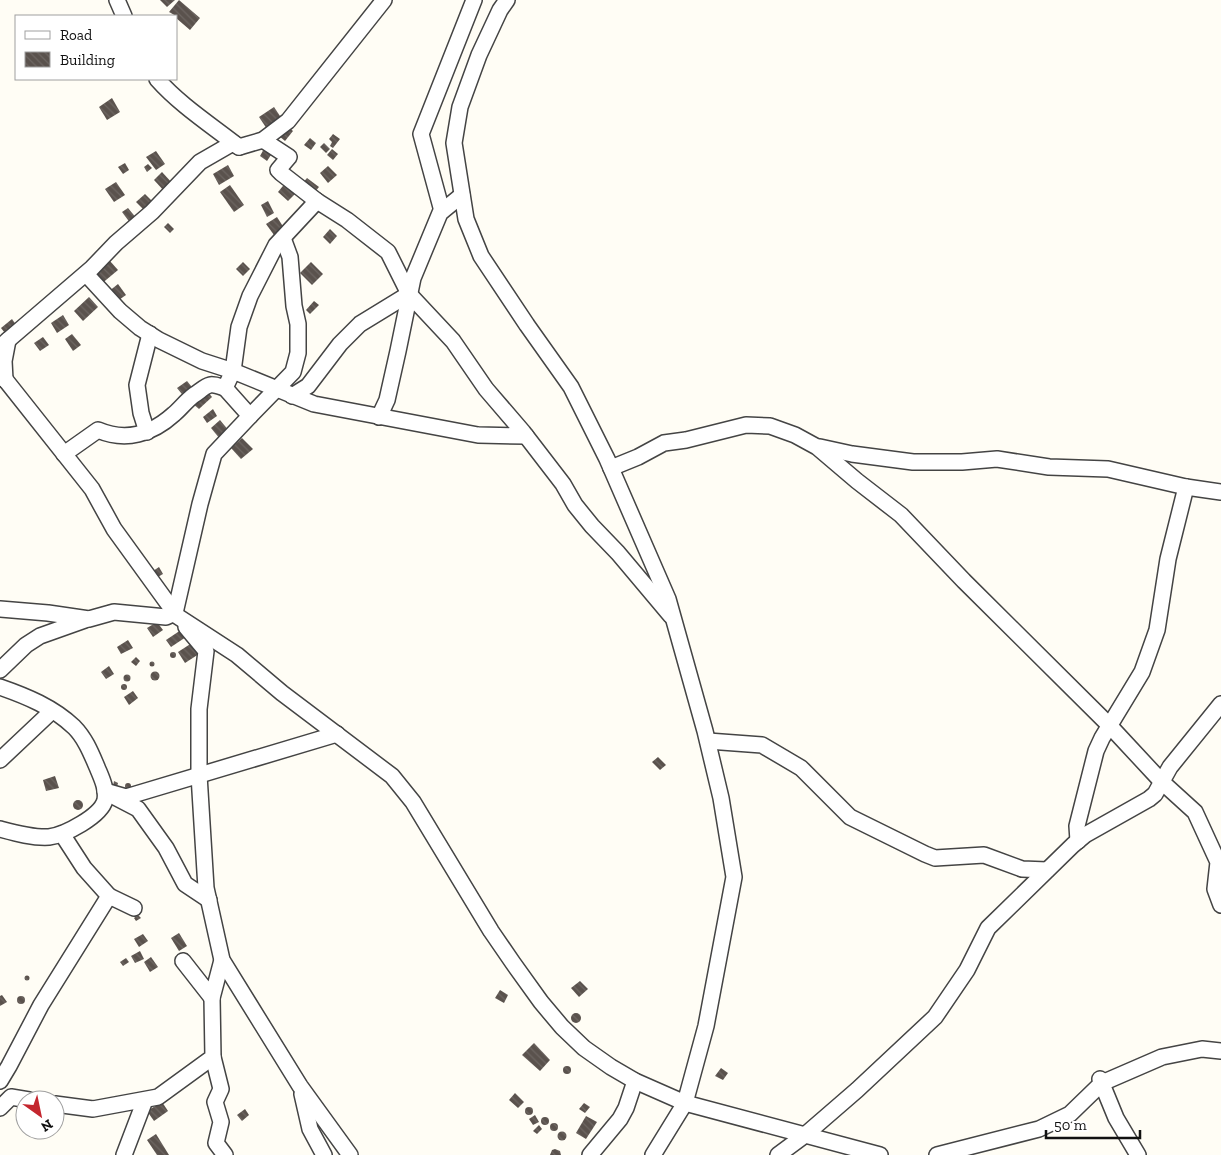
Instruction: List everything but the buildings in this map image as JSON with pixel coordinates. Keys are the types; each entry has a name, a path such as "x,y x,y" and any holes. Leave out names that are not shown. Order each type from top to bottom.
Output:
{"street":[{"path":"117,0 124,15"},
{"path":"350,1155 300,1086 222,960 206,888 199,775 199,709 206,651 176,615 114,529 92,490 3,377 4,344 86,274 116,243 152,212 200,162 233,143 239,147 264,140 288,121 384,0"},
{"path":"442,211 422,134 474,0"},
{"path":"507,0 500,10 479,55 460,107 454,143 466,219 481,256 571,387 611,468 668,599 708,741 721,798 734,876 706,1026 685,1102 653,1155"},
{"path":"158,80 167,90 239,147"},
{"path":"264,140 289,157 278,170 317,202 347,220 388,252 410,294 453,341 486,389 526,436 592,526 675,620"},
{"path":"379,417 387,400 416,269 440,213 462,195"},
{"path":"225,388 233,370 239,327 250,296 276,245 317,202"},
{"path":"176,615 200,504 214,454 293,372 298,353 298,324 294,306 290,257 283,238"},
{"path":"86,274 110,301 150,334 202,361 233,370 292,396 314,404 478,435 526,436"},
{"path":"292,396 308,386 340,344 360,324 410,294"},
{"path":"147,432 141,413 138,385 150,334"},
{"path":"64,454 98,430 108,434 127,436 147,432 159,425 186,401 208,385 214,384 225,388 250,416"},
{"path":"611,468 638,457 664,443 686,440 746,425 770,426 795,434 817,447 901,515 964,581 1110,725 1162,782 1195,812 1218,862 1215,889 1221,905"},
{"path":"817,447 852,454 913,462 962,462 997,458 1049,467 1108,469 1186,487 1221,492"},
{"path":"1078,841 1078,826 1096,751 1142,672 1157,630 1168,559 1186,487"},
{"path":"0,609 89,619"},
{"path":"0,670 26,645 40,636 60,628 114,612 166,617 176,615 237,654 282,692 392,776 413,802 491,930 542,1002 584,1048 635,1081 685,1102 880,1155"},
{"path":"0,687 29,697 74,727 85,741 105,791 105,799 101,808 79,825 62,834 48,837 22,835 0,829"},
{"path":"778,1155 805,1135 857,1090 935,1017 967,970 988,928 1047,870 1085,835 1155,794 1170,767 1221,704"},
{"path":"0,760 52,711"},
{"path":"105,791 126,797 337,734"},
{"path":"708,741 762,745 801,768 850,817 935,858 984,855 1022,869 1047,870"},
{"path":"105,791 138,809 166,848 185,884 209,900"},
{"path":"62,834 84,868 109,896 134,908"},
{"path":"0,1081 40,1005 109,896"},
{"path":"222,960 212,998 212,1057 221,1089 215,1102 221,1122 216,1143 225,1155"},
{"path":"183,961 212,998"},
{"path":"937,1155 1039,1129 1070,1114 1101,1081 1162,1057 1202,1050 1221,1051"},
{"path":"65,1105 93,1109 158,1097 212,1057"},
{"path":"590,1155 620,1118 626,1108 635,1081"},
{"path":"1101,1081 1116,1118 1138,1155"},
{"path":"300,1086 310,1129 324,1155"},
{"path":"0,1108 11,1097 15,1098"},
{"path":"124,1155 145,1100"}]}
